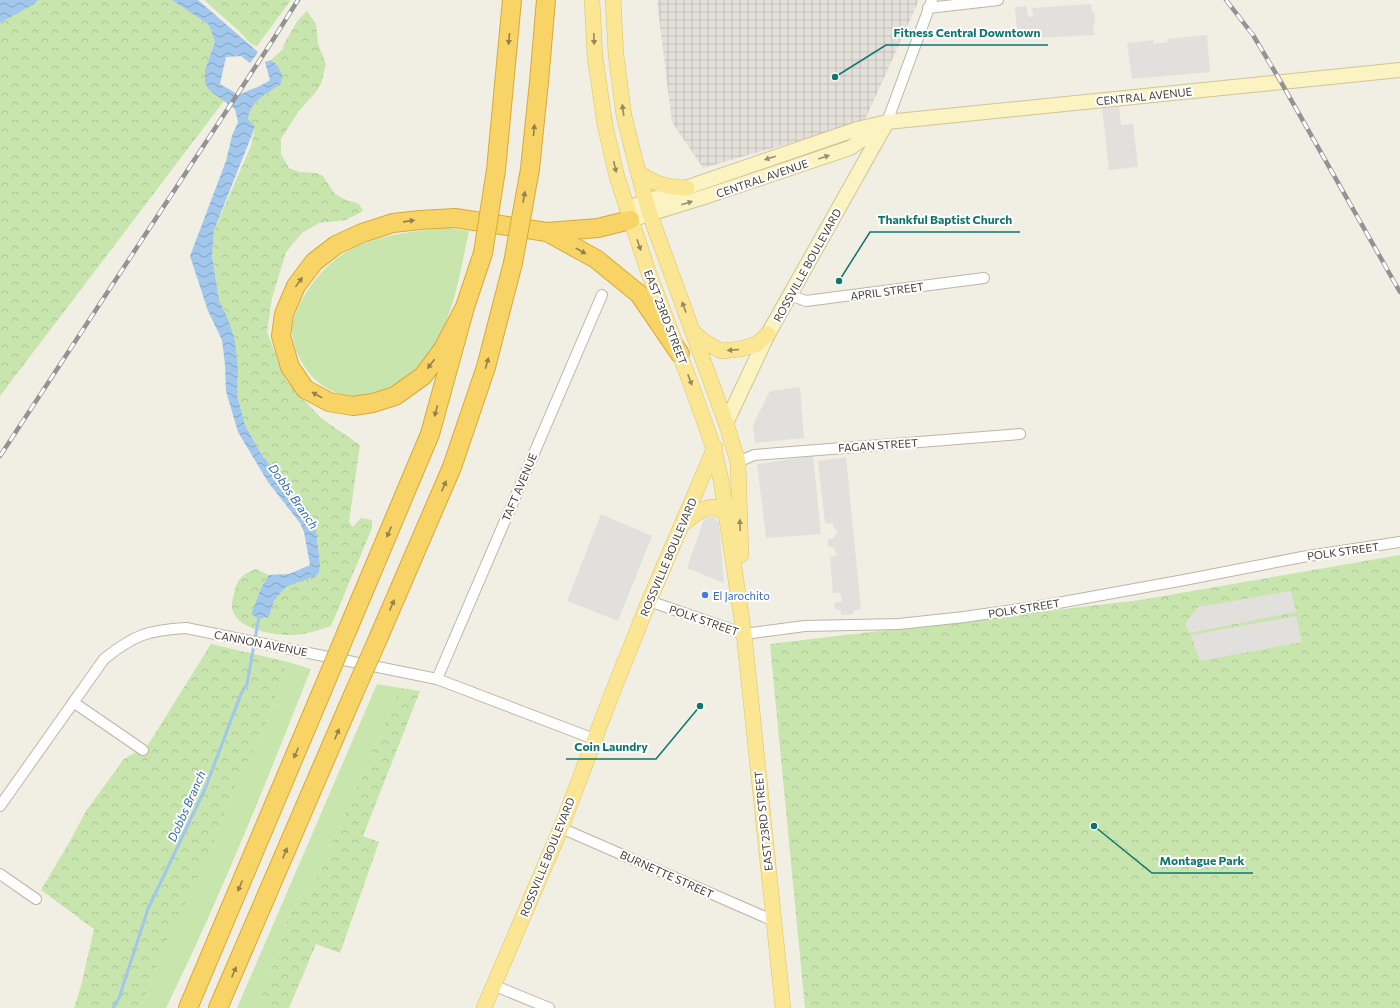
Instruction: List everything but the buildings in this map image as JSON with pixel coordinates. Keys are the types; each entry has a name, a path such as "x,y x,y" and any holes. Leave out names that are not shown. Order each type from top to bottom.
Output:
{"highway":[{"path":"188,1008 430,434 465,307 483,253 496,170 512,0"},
{"path":"218,1008 452,467 486,367 513,263 530,169 546,0"},
{"path":"465,307 443,349 423,376 395,396 373,403 353,406 329,402 306,389 290,367 281,336 284,314 296,286 314,262 336,245 362,233 393,223 455,218 547,232 598,228 628,214"},
{"path":"547,232 596,259 639,294 680,354"},
{"path":"182,1008 206,967"}],"main road":[{"name":"EAST 23RD STREET","path":"592,0 595,57 605,125 617,177 648,271 714,449 721,480 744,634 783,1008"},
{"name":"EAST 23RD STREET","path":"613,0 616,55 624,116 638,172 648,208 726,423 738,462 744,634"},
{"name":"CENTRAL AVENUE","path":"648,208 687,188 857,129 887,122 1400,70"},
{"name":"CENTRAL AVENUE","path":"628,214 850,148 887,122"},
{"name":"ROSSVILLE BOULEVARD","path":"484,1008 561,828 594,739 649,601 714,449 768,334 887,122"},
{"path":"638,172 649,180 660,184 671,187 687,188"},
{"path":"693,332 721,351 737,351 746,348 756,344 768,334"},
{"path":"682,524 699,512 711,507 718,508 727,516"}],"street":[{"path":"887,122 930,4 998,0"},
{"name":"APRIL STREET","path":"790,295 806,301 984,278"},
{"name":"TAFT AVENUE","path":"437,679 602,295"},
{"name":"FAGAN STREET","path":"738,462 754,455 1020,434"},
{"name":"POLK STREET","path":"649,601 744,634 805,626 899,624 964,618 1047,605 1302,557 1400,542"},
{"name":"CANNON AVENUE","path":"0,806 104,659 122,644 145,633 164,630 186,628 437,679 594,739"},
{"path":"73,702 143,750"},
{"name":"BURNETTE STREET","path":"561,828 774,921"},
{"path":"0,874 36,899"},
{"path":"493,985 549,1008"}],"shaded area":[{"path":"657,0 919,0 864,122 703,168 672,122"},
{"path":"1091,4 1092,11 1094,13 1095,23 1093,27 1095,35 1034,38 1033,30 1017,32 1015,7 1026,6 1028,16 1030,17 1033,16 1032,8"},
{"path":"1207,35 1210,72 1132,79 1127,43 1153,40 1153,44 1168,42 1167,39"},
{"path":"1119,107 1121,125 1133,124 1138,167 1109,170 1102,108"},
{"path":"800,387 804,438 755,443 753,425 770,391"},
{"path":"813,456 821,534 766,538 757,464"},
{"path":"846,457 861,609 853,611 853,614 842,615 840,610 835,609 834,603 842,601 840,593 833,593 830,557 836,556 837,554 833,547 828,547 828,539 832,539 838,532 833,527 834,524 825,523 818,461"},
{"path":"601,514 652,536 618,621 567,601"},
{"path":"711,516 719,522 724,583 687,568 704,519"},
{"path":"1291,591 1296,612 1189,633 1185,624 1198,607"},
{"path":"1296,616 1302,642 1200,661 1191,635"}],"green space":[{"path":"38,0 172,0 209,25 215,42 205,70 210,91 224,101 0,396 0,23 34,4"},
{"path":"204,0 291,0 257,46 251,44 239,31"},
{"path":"307,11 316,24 318,44 326,64 321,84 298,112 281,139 281,154 289,168 299,172 317,173 323,176 334,193 344,199 359,204 363,211 346,220 319,223 302,233 286,252 272,298 267,332 286,381 321,418 360,445 349,522 353,527 361,518 372,520 372,528 331,626 304,634 287,635 268,633 248,626 240,621 235,615 232,607 236,585 243,575 256,569 269,575 261,588 251,613 269,616 274,601 291,583 300,581 311,574 311,579 319,573 320,565 316,530 312,522 303,511 290,487 261,454 245,425 237,395 238,369 235,340 228,319 219,300 212,253 214,230 251,146 255,127 248,119 249,113 260,98 281,84 276,64 271,60 283,49 284,44 298,20"},
{"path":"448,228 469,231 451,309 439,338 427,358 412,373 400,381 388,388 367,396 346,396 333,392 322,385 304,366 298,355 292,329 293,320 299,306 310,286 317,277 333,261 362,244 383,237 415,231"},
{"path":"1400,555 1400,1008 805,1008 770,644 1140,600"},
{"path":"211,644 288,662 265,728 236,785 214,841 166,943 143,1002 138,1008 74,1008 81,986 94,929 41,890 86,811 124,759 148,745"},
{"path":"288,662 311,669 224,882 166,1008 138,1008 143,1002 166,943 214,841 236,785 265,728"},
{"path":"377,684 400,688 317,877 301,895 289,915 280,946 257,1008 237,1008"},
{"path":"400,688 420,691 363,836 379,842 340,953 316,944 289,1008 257,1008 280,946 289,915 301,895 317,877"}],"water":[{"path":"0,0 38,0 34,4 0,23"},
{"path":"172,0 198,0 258,52 250,63 241,56 226,57 220,84 239,95 258,87 270,80 265,62 271,60 276,64 282,74 281,84 260,98 249,113 248,119 255,127 214,230 212,255 219,300 228,319 235,340 238,369 237,395 245,425 261,454 290,487 303,511 312,522 316,530 320,565 319,573 311,580 311,575 300,581 291,583 274,601 269,616 259,619 251,614 261,588 269,575 289,574 310,565 304,532 300,523 268,482 238,432 226,391 222,340 208,311 190,256 226,161 232,136 238,122 235,109 210,91 205,83 205,70 215,42 209,25"}],"waterway":[{"name":"Dobbs Branch","path":"286,585 311,576 312,573"},
{"name":"Dobbs Branch","path":"113,1008 119,998 148,909 205,789 241,694 247,684 259,617"}],"railway":[{"path":"0,456 298,0"},
{"path":"1226,0 1253,35 1400,292"}],"place":[{"name":"Fitness Central Downtown","path":"835,77"},
{"name":"Thankful Baptist Church","path":"839,281"},
{"name":"El Jarochito","path":"705,595"},
{"name":"Coin Laundry","path":"700,706"},
{"name":"Montague Park","path":"1094,826"}]}
